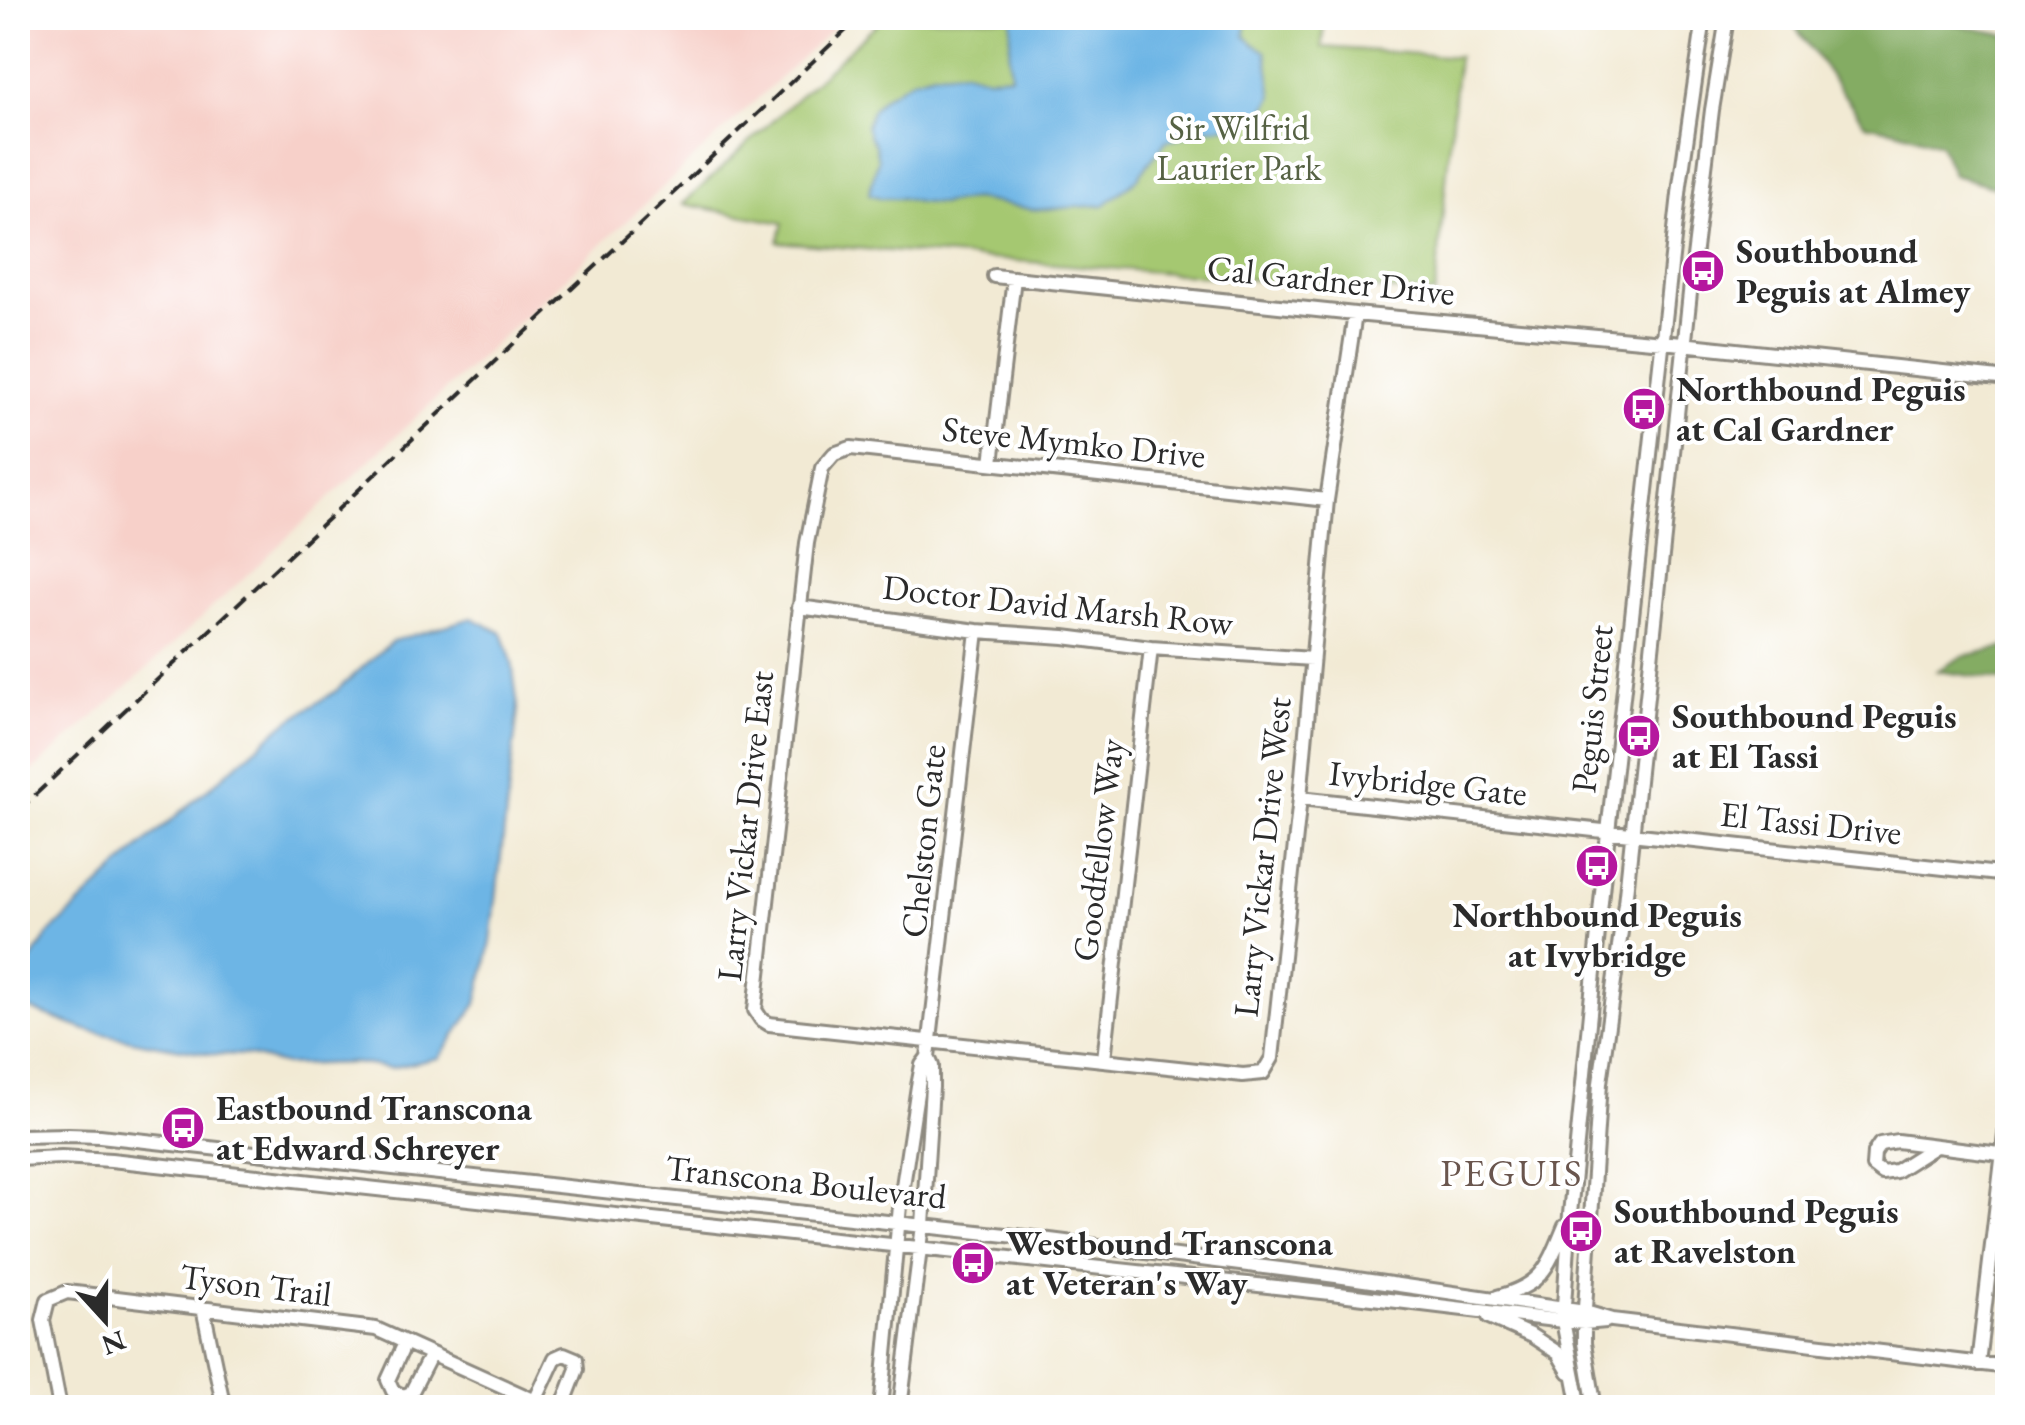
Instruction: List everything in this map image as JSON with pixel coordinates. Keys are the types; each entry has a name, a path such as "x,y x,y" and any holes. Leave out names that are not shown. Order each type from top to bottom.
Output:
{"street":[{"name":"Peguis Street","path":"1580,1408 1563,1315 1570,1214 1662,342 1704,18"},
{"name":"Peguis Street","path":"1595,1408 1584,1343 1600,1083 1624,915 1712,110 1727,18"},
{"name":"Cal Gardner Drive","path":"994,276 2008,379"},
{"path":"992,463 1014,278"},
{"name":"Larry Vickar Drive West","path":"931,1042 1244,1076 1263,1073 1272,1058 1327,500 1354,314"},
{"name":"Steve Mymko Drive","path":"822,468 834,454 850,448 1327,500"},
{"name":"Larry Vickar Drive East","path":"822,468 807,543 755,1010 769,1024 931,1042"},
{"name":"Doctor David Marsh Row","path":"800,607 977,631 1312,659"},
{"name":"Chelston Gate","path":"882,1408 898,1223 918,1086 931,1042 977,631"},
{"name":"Goodfellow Way","path":"1104,1059 1151,648"},
{"name":"Ivybridge Gate","path":"1300,798 1608,832"},
{"name":"El Tassi Drive","path":"1608,832 2008,875"},
{"name":"Chelston Gate","path":"900,1408 923,1226 932,1087 928,1057"},
{"path":"1978,1364 2008,1109"},
{"name":"Transcona Boulevard","path":"18,1136 100,1136 898,1223 1336,1276 1490,1299 1563,1315"},
{"path":"1934,1147 2005,1155"},
{"name":"Transcona Boulevard","path":"18,1159 111,1160 1474,1310 1585,1317 2008,1367"},
{"path":"1490,1299 1516,1292 1537,1280 1554,1253 1570,1214"},
{"name":"Tyson Trail","path":"60,1408 43,1320 48,1300 68,1292 376,1330 551,1408"},
{"path":"203,1308 224,1408"},
{"path":"1474,1310 1532,1336 1558,1353 1573,1378"},
{"path":"405,1343 388,1380 393,1391 403,1396 411,1393 431,1354"},
{"path":"535,1401 555,1358 564,1354 576,1359 577,1369 562,1408"}],"shaded area":[{"path":"18,18 844,18 18,784"}],"green space":[{"name":"Sir Wilfrid Laurier Park","path":"883,18 1324,18 1322,47 1458,57 1435,294 778,242 783,223 683,204"},
{"path":"1789,18 1943,18 2007,35 2007,190 1953,175 1940,144 1865,124"},
{"path":"2007,647 2007,681 1937,671 1963,656"}],"water":[{"path":"1012,18 1246,18 1245,36 1266,51 1273,97 1261,116 1166,141 1135,181 1104,205 1036,210 975,199 940,204 869,194 878,160 866,126 872,109 913,79 934,73 1011,75"},
{"path":"472,618 502,633 512,662 518,709 491,942 477,1004 439,1058 391,1068 354,1063 285,1065 247,1055 211,1054 86,1030 18,1005 18,980 48,935 141,846 284,724 336,691 392,641"}],"railway":[{"path":"18,811 859,18"}],"place":[{"name":"Southbound Peguis at Almey","path":"1703,271"},
{"name":"Northbound Peguis at Cal Gardner","path":"1644,409"},
{"name":"Southbound Peguis at El Tassi","path":"1639,736"},
{"name":"Northbound Peguis at Ivybridge","path":"1597,866"},
{"name":"Eastbound Transcona at Edward Schreyer","path":"183,1128"},
{"name":"Southbound Peguis at Ravelston","path":"1581,1231"},
{"name":"Westbound Transcona at Veteran's Way","path":"973,1263"}],"district":[{"name":"PEGUIS","path":"1512,1173"}]}
